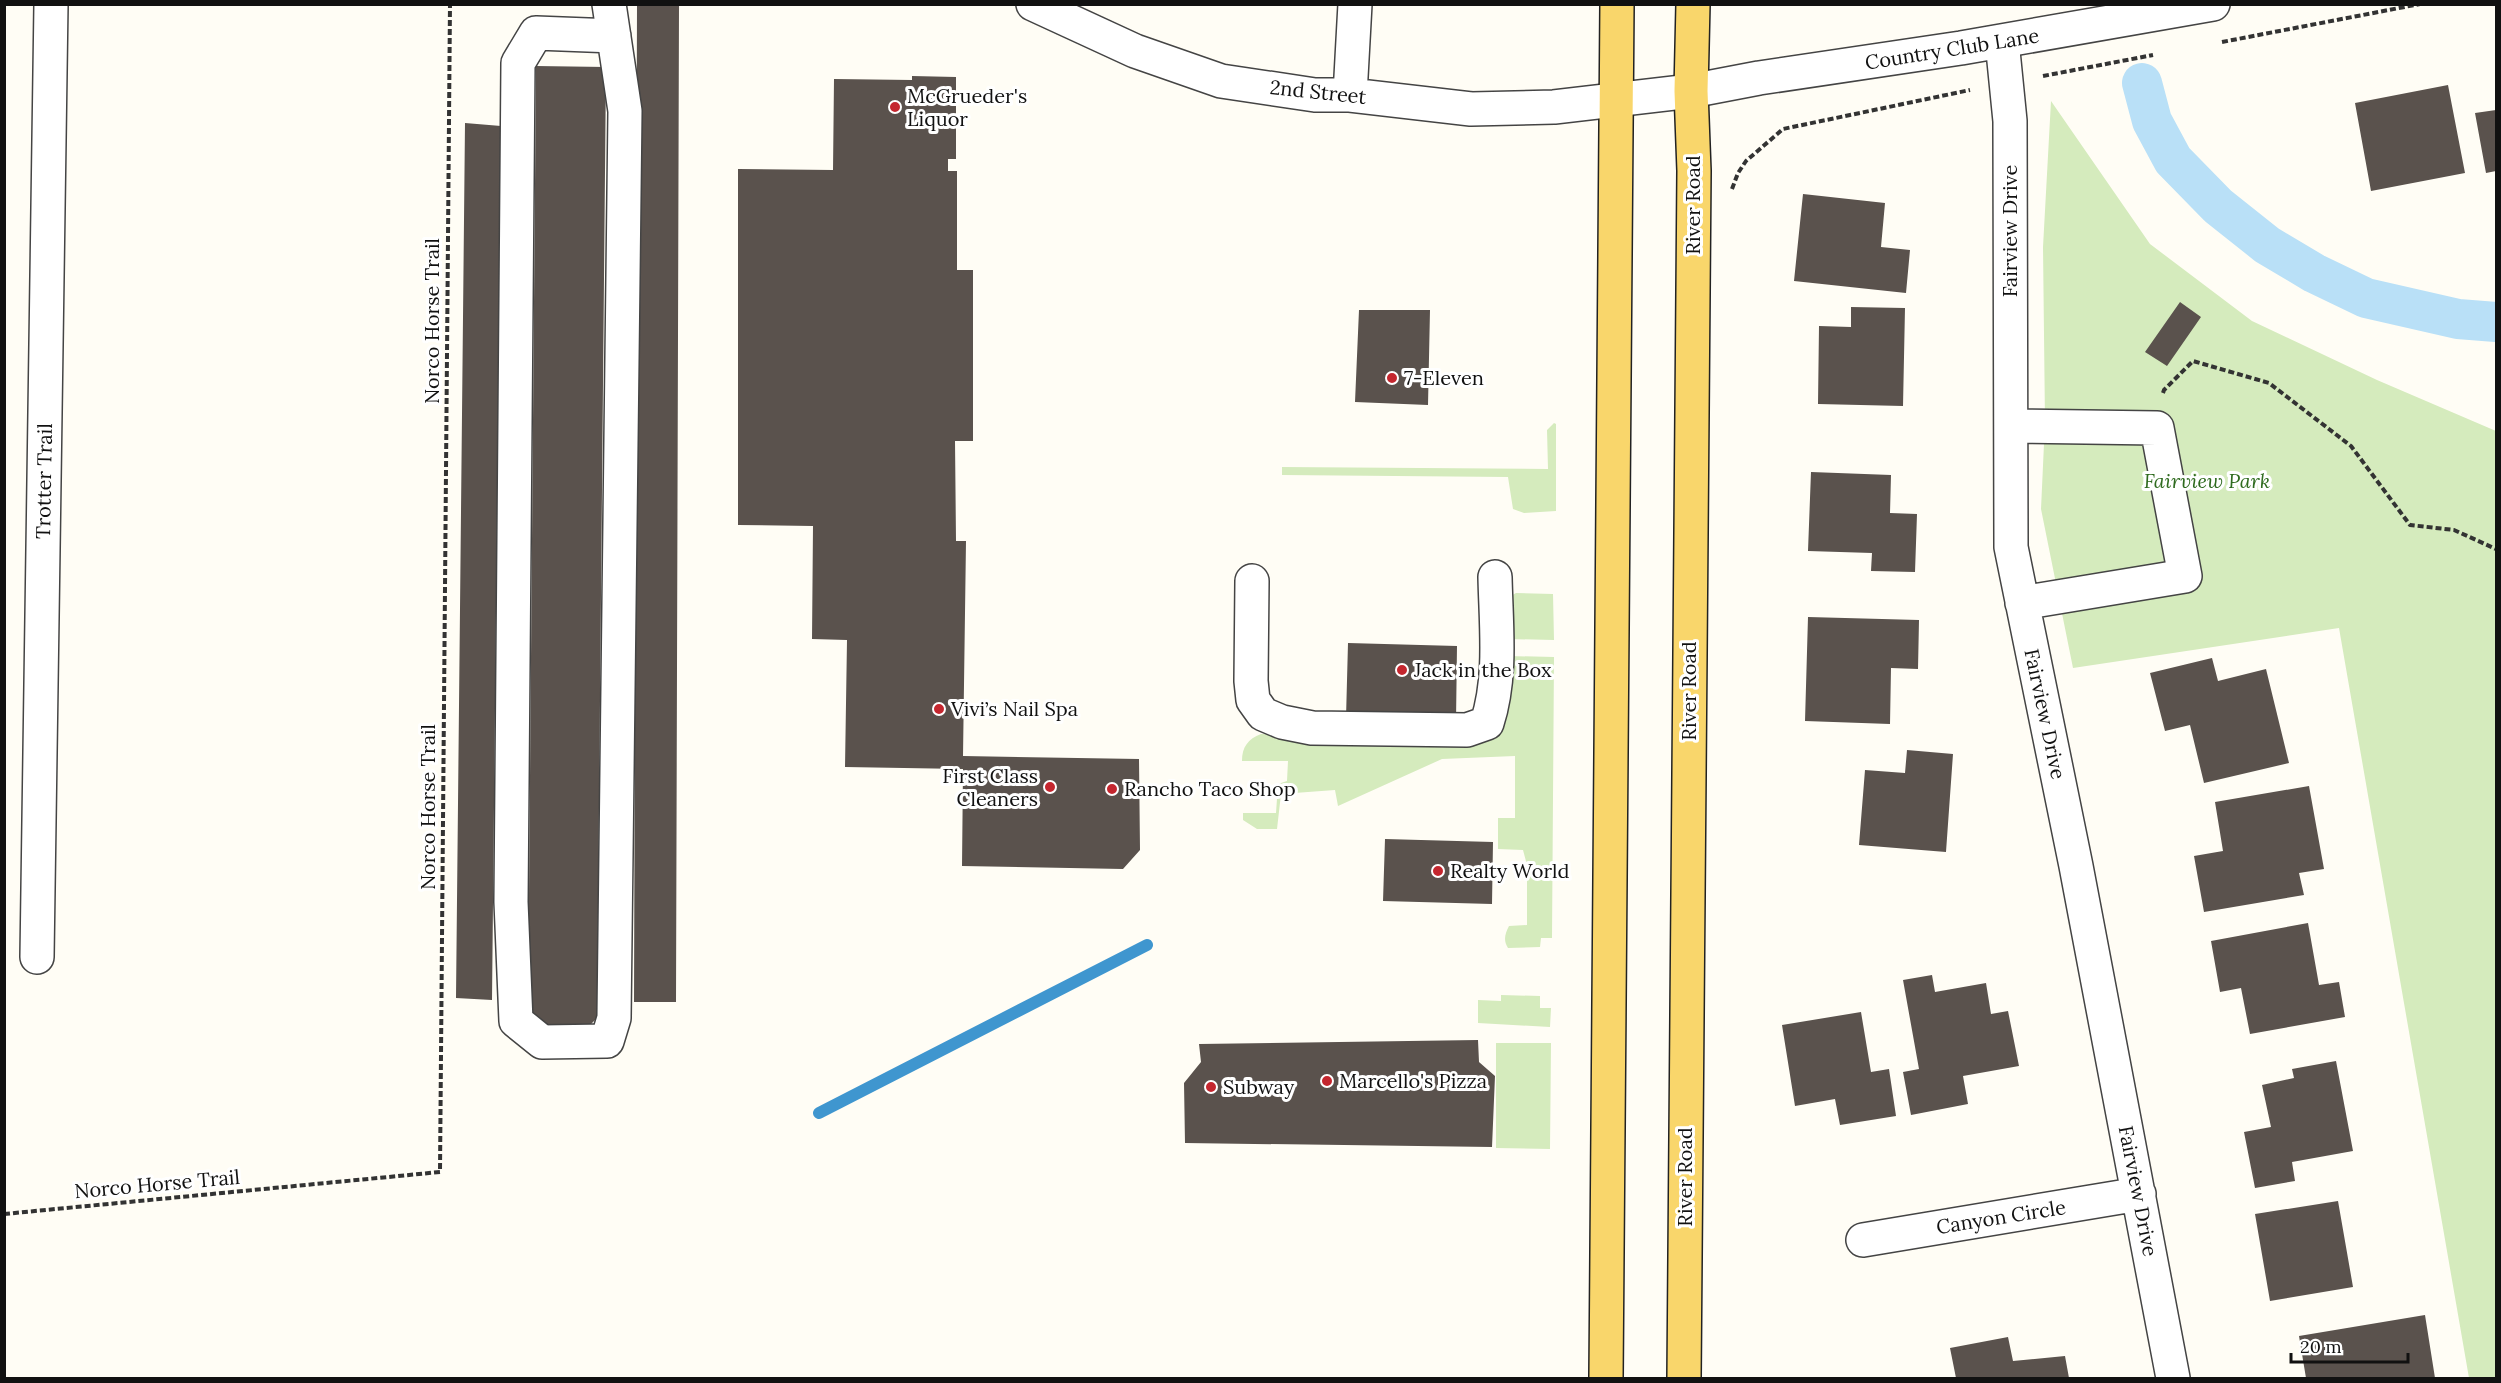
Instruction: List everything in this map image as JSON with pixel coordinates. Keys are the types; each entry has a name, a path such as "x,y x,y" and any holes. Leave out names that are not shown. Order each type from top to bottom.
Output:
{"main road":[{"path":"1606,1378 1617,4"},
{"name":"River Road","path":"1684,1378 1694,171 1691,91 1693,4"}],"street":[{"name":"Trotter Trail","path":"37,957 51,4"},
{"name":"2nd Street","path":"1033,4 1135,51 1221,81 1315,95 1350,95 1471,109 1554,107 1616,99"},
{"path":"1350,95 1355,4"},
{"name":"Country Club Lane","path":"1616,99 1691,91 2214,4"},
{"path":"611,20 625,111 615,1018 606,1041 542,1042 516,1021 511,902 518,63 536,33 611,20"},
{"name":"Fairview Drive","path":"2002,41 2010,121 2011,547 2139,1194 2173,1378"},
{"path":"2011,426 2157,428 2185,576 2022,603"},
{"path":"1252,581 1251,681 1253,700 1263,714 1282,722 1312,728 1467,730 1487,723 1494,703 1495,577"},
{"name":"Canyon Circle","path":"1863,1240 2139,1194"}],"path":[{"name":"Norco Horse Trail","path":"4,1214 440,1172 450,4"},
{"path":"2217,43 2420,4"},
{"path":"1746,161 1783,129 2160,54"},
{"path":"2157,428 2164,390 2193,361 2269,383 2351,446 2410,525 2454,530 2496,549"}],"green space":[{"name":"Fairview Park","path":"2051,101 2150,244 2252,321 2377,380 2496,431 2496,1378 2469,1378 2339,628 2073,668 2041,509 2045,422 2043,247"},
{"path":"1554,423 1556,424 1556,511 1524,513 1513,509 1508,477 1282,475 1282,467 1548,469 1547,430"},
{"path":"1516,593 1553,594 1554,640 1508,639 1509,597"},
{"path":"1508,656 1554,657 1552,938 1541,938 1540,947 1508,948 1505,940 1509,926 1527,925 1527,865 1523,850 1498,849 1498,818 1515,818 1515,756 1442,759 1338,806 1335,790 1281,794 1277,829 1257,829 1243,820 1243,813 1276,813 1278,784 1287,781 1288,761 1242,761 1243,752 1253,738 1261,734 1351,738 1462,737"},
{"path":"1501,995 1540,996 1540,1008 1551,1008 1550,1027 1478,1023 1478,1000 1501,1001"},
{"path":"1496,1043 1551,1043 1550,1149 1496,1148"}],"building":[{"path":"637,4 679,4 676,1002 634,1002"},
{"path":"536,66 606,67 597,1018 585,1030 542,1028 528,1013"},
{"path":"912,76 956,77 956,159 948,159 948,171 957,171 957,270 973,270 973,441 955,441 956,541 966,541 963,756 1139,759 1140,850 1123,869 962,866 963,769 845,767 847,640 812,639 813,526 738,525 738,169 833,170 834,79 912,80"},
{"path":"2448,85 2465,173 2371,191 2355,103"},
{"path":"2496,110 2496,171 2486,173 2475,113"},
{"path":"465,123 501,126 492,1000 456,998"},
{"path":"1803,194 1885,203 1881,247 1910,250 1906,293 1794,281"},
{"path":"2180,302 2201,317 2167,366 2145,352"},
{"path":"1851,307 1905,308 1903,406 1818,404 1819,326 1851,327"},
{"name":"7-Eleven","path":"1359,310 1430,310 1428,405 1355,402"},
{"path":"1811,472 1891,475 1890,513 1917,514 1915,572 1871,571 1872,553 1808,551"},
{"path":"1808,617 1919,620 1918,669 1891,668 1890,724 1805,721"},
{"name":"Jack in the Box","path":"1348,643 1457,646 1456,721 1346,718"},
{"path":"2212,658 2218,681 2266,669 2289,763 2204,783 2190,725 2165,731 2150,673"},
{"path":"1907,750 1953,754 1946,852 1859,845 1865,770 1905,773"},
{"path":"2309,786 2324,869 2299,873 2304,895 2204,912 2194,856 2223,851 2215,802"},
{"name":"Realty World","path":"1385,839 1493,842 1492,904 1383,901"},
{"path":"2308,923 2319,985 2339,982 2345,1017 2250,1034 2241,988 2220,992 2211,941"},
{"path":"1932,975 1935,992 1986,983 1991,1014 2008,1011 2019,1066 1963,1076 1968,1104 1911,1115 1903,1072 1919,1069 1903,980"},
{"path":"1861,1012 1871,1072 1889,1069 1896,1116 1840,1125 1835,1099 1795,1106 1782,1025"},
{"path":"1478,1040 1479,1062 1495,1076 1492,1147 1185,1143 1184,1083 1201,1062 1199,1044"},
{"path":"2336,1061 2353,1151 2292,1162 2295,1181 2255,1188 2244,1132 2271,1127 2262,1085 2294,1078 2292,1069"},
{"path":"2338,1201 2353,1287 2270,1301 2255,1214"},
{"path":"2425,1315 2435,1378 2306,1378 2299,1336"},
{"path":"2008,1337 2013,1361 2065,1356 2069,1378 1956,1378 1950,1348"}],"waterway":[{"path":"2142,83 2152,121 2173,160 2218,206 2267,245 2314,273 2366,298 2458,319 2496,322"},
{"path":"819,1113 1147,945"}],"place":[{"name":"McGrueder's Liquor","path":"895,107"},
{"name":"7-Eleven","path":"1392,378"},
{"name":"Jack in the Box","path":"1402,670"},
{"name":"Vivi’s Nail Spa","path":"939,709"},
{"name":"First Class Cleaners","path":"1050,787"},
{"name":"Rancho Taco Shop","path":"1112,789"},
{"name":"Realty World","path":"1438,871"},
{"name":"Marcello's Pizza","path":"1327,1081"},
{"name":"Subway","path":"1211,1087"}]}
